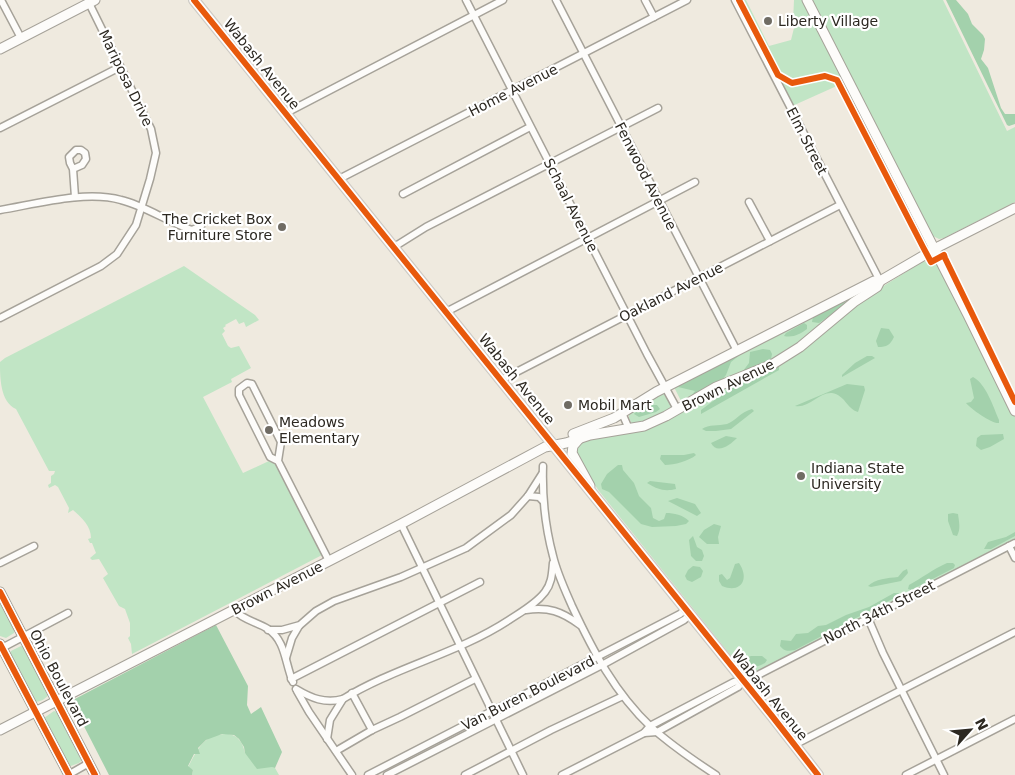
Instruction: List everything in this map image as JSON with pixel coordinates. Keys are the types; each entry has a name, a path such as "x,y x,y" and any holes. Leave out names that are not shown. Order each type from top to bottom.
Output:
{"main road":[{"name":"Wabash Avenue","path":"194,0 818,775"}],"street":[{"path":"1,0 21,38"},
{"name":"Schaal Avenue","path":"466,0 677,410"},
{"path":"286,113 503,0"},
{"name":"Fenwood Avenue","path":"556,0 737,350"},
{"path":"645,0 654,17"},
{"name":"Home Avenue","path":"339,179 687,0"},
{"name":"Elm Street","path":"735,0 880,281"},
{"path":"807,0 1015,411"},
{"path":"0,48 92,2"},
{"name":"Mariposa Drive","path":"0,318 101,266 117,254 136,225 150,179 156,153 151,129 120,67 92,2"},
{"path":"0,128 120,67"},
{"path":"394,247 426,227 658,108"},
{"path":"402,194 530,127"},
{"path":"73,169 75,198"},
{"path":"446,312 696,182"},
{"path":"0,210 75,198 101,196 120,199 192,230 201,226"},
{"path":"749,202 770,241"},
{"name":"Oakland Avenue","path":"501,380 840,204"},
{"name":"Brown Avenue","path":"0,730 401,524 545,447 566,443 599,429 665,387 874,281 880,281 934,250 1015,208"},
{"name":"Brown Avenue","path":"553,445 562,438 599,429 629,429 644,426 659,420 716,387 782,359 808,341 854,302 877,287 880,281"},
{"path":"278,461 270,457 239,395 239,389 247,382 252,384 281,442 278,461 329,561"},
{"path":"622,413 629,429"},
{"path":"579,438 573,446 572,456 595,496"},
{"path":"543,466 543,501 553,559 581,625 598,658 623,696 650,726 689,757 716,775"},
{"path":"286,658 292,638 300,625 316,611 334,601 401,577 466,548 512,515 528,496 542,474"},
{"path":"528,496 539,497 543,501"},
{"path":"401,524 523,775"},
{"path":"1012,544 1015,558"},
{"name":"North 34th Street","path":"697,705 734,682 743,681 1012,544"},
{"path":"0,563 34,546"},
{"path":"296,689 312,698 321,700 336,701 343,699 386,676 460,646 497,628 526,610 544,593 549,585 553,559"},
{"path":"292,679 480,582"},
{"name":"Ohio Boulevard","path":"0,592 96,775"},
{"path":"526,610 544,609 560,612 581,625"},
{"path":"234,610 238,615 268,630 280,643 296,689 309,712 352,775"},
{"path":"387,775 602,665 688,612"},
{"name":"Van Buren Boulevard","path":"368,775 680,614 688,612"},
{"path":"68,613 1,647 68,775 89,763"},
{"path":"868,618 883,653 944,775"},
{"path":"268,630 282,630 300,625"},
{"path":"794,745 902,688 1015,632"},
{"path":"336,751 372,730 400,718 476,678"},
{"path":"352,693 372,730"},
{"path":"466,775 623,696"},
{"path":"327,739 330,720 343,699"},
{"path":"562,775 644,733 650,726 697,705"},
{"path":"644,733 657,732 697,705"},
{"path":"906,775 1015,719"}],"green space":[{"path":"735,0 746,0 769,46 791,40 795,24 793,22 794,0 802,0 923,239 924,245 839,85 790,107"},
{"path":"812,0 943,0 1007,131 1015,127 1015,202 944,238 939,239 933,236"},
{"path":"946,0 956,0 968,14 972,24 983,35 985,39 981,59 988,68 1001,108 1005,114 1015,114 1015,124 1007,125"},
{"name":"Indiana State University","path":"928,261 937,265 967,318 1015,416 1015,539 754,673 744,672 599,491 577,460 574,451 582,440 634,430 760,372 869,295 922,262"},
{"path":"184,266 255,315 259,320 246,327 244,322 239,324 236,319 225,325 223,328 225,331 222,334 228,346 231,348 239,346 251,368 231,379 232,382 203,397 243,473 269,461 277,465 322,555 132,654 128,638 130,636 130,623 125,609 119,606 103,578 108,574 99,559 92,560 90,558 96,553 88,539 91,538 91,534 88,526 73,510 68,513 69,508 58,487 55,485 49,488 51,476 55,471 49,471 16,409 7,401 2,388 0,362"},
{"path":"876,282 783,355 682,403 673,385"},
{"path":"845,301 845,305 819,323 812,322 813,317"},
{"path":"804,323 807,325 807,329 804,331 793,336 784,336 786,333"},
{"path":"881,328 889,329 894,337 888,345 878,347 876,341"},
{"path":"763,349 770,350 772,354 771,359 743,371 749,363 750,352"},
{"path":"741,354 731,362 722,380 698,394 692,395 695,391 678,387 679,384"},
{"path":"867,356 875,358 842,377 855,363"},
{"path":"779,366 779,370 701,414 701,410 732,387"},
{"path":"973,377 978,380 989,396 999,423 987,419 966,403 971,402 974,398 970,379"},
{"path":"847,384 864,386 865,390 858,412 851,408 840,396 832,393 827,393 804,405 795,406"},
{"path":"663,393 671,405 670,411 649,421 632,424 629,413"},
{"path":"657,405 660,409 656,412 639,417 634,414 640,408"},
{"path":"752,409 754,411 731,429 706,431 702,429 727,424 744,412"},
{"path":"1003,434 1004,439 990,447 981,450 976,446 977,438 981,435"},
{"path":"726,436 737,438 720,449 714,447 711,443"},
{"path":"694,453 696,455 689,459 673,464 665,465 660,459 661,455"},
{"path":"618,465 622,465 623,470 634,483 639,496 651,508 653,518 659,521 664,519 666,513 669,513 681,516 689,521 686,524 676,526 652,527 641,524 609,492 602,489 601,484 607,474"},
{"path":"650,481 675,484 676,489 668,490 654,487 647,483"},
{"path":"677,498 695,504 701,513 697,516 668,501"},
{"path":"948,514 958,514 959,528 957,536 953,535 948,521"},
{"path":"714,524 721,526 718,537 719,544 707,544 699,537 704,530"},
{"path":"1015,532 1015,536 991,549 984,549 988,542 1006,537"},
{"path":"693,536 697,547 702,550 704,556 702,561 696,561 691,556 689,540"},
{"path":"739,563 744,574 742,584 734,588 722,586 719,581 719,575 722,574 727,580 730,578 735,564"},
{"path":"947,563 953,563 955,565 954,568 911,590 908,589 909,585"},
{"path":"693,566 700,567 703,571 701,577 692,582 687,580 685,576"},
{"path":"907,569 908,573 901,581 868,586 878,580 898,577"},
{"path":"894,593 899,593 900,595 795,650 787,651 780,646 781,640 791,641 796,634 808,633 818,626 826,625 846,615 869,607"},
{"path":"0,599 15,629 14,633 6,638 0,636"},
{"path":"216,625 248,686 247,705 251,714 261,707 282,752 275,768 257,769 245,753 239,739 234,735 222,734 206,740 198,748 200,754 194,754 188,766 193,770 192,775 109,775 71,701"},
{"path":"21,646 25,647 49,694 41,701 34,702 9,655 11,651"},
{"path":"751,656 762,656 767,660 765,663 754,667 743,664 742,659"},
{"path":"54,711 59,713 83,759 79,763 68,767 44,718"},
{"path":"228,734 240,740 245,753 275,768 279,775 192,775 193,770 188,767 203,743 213,736"}],"cycle path":[{"path":"194,0 818,775"},
{"path":"739,0 778,75 792,83 825,76 837,80 931,262 944,255 1015,402"},
{"path":"0,592 95,775"},
{"path":"0,644 69,775"}],"place":[{"name":"Liberty Village","path":"768,21"},
{"name":"The Cricket Box Furniture Store","path":"282,227"},
{"name":"Mobil Mart","path":"568,405"},
{"name":"Meadows Elementary","path":"269,430"},
{"name":"Indiana State University","path":"801,476"}]}
